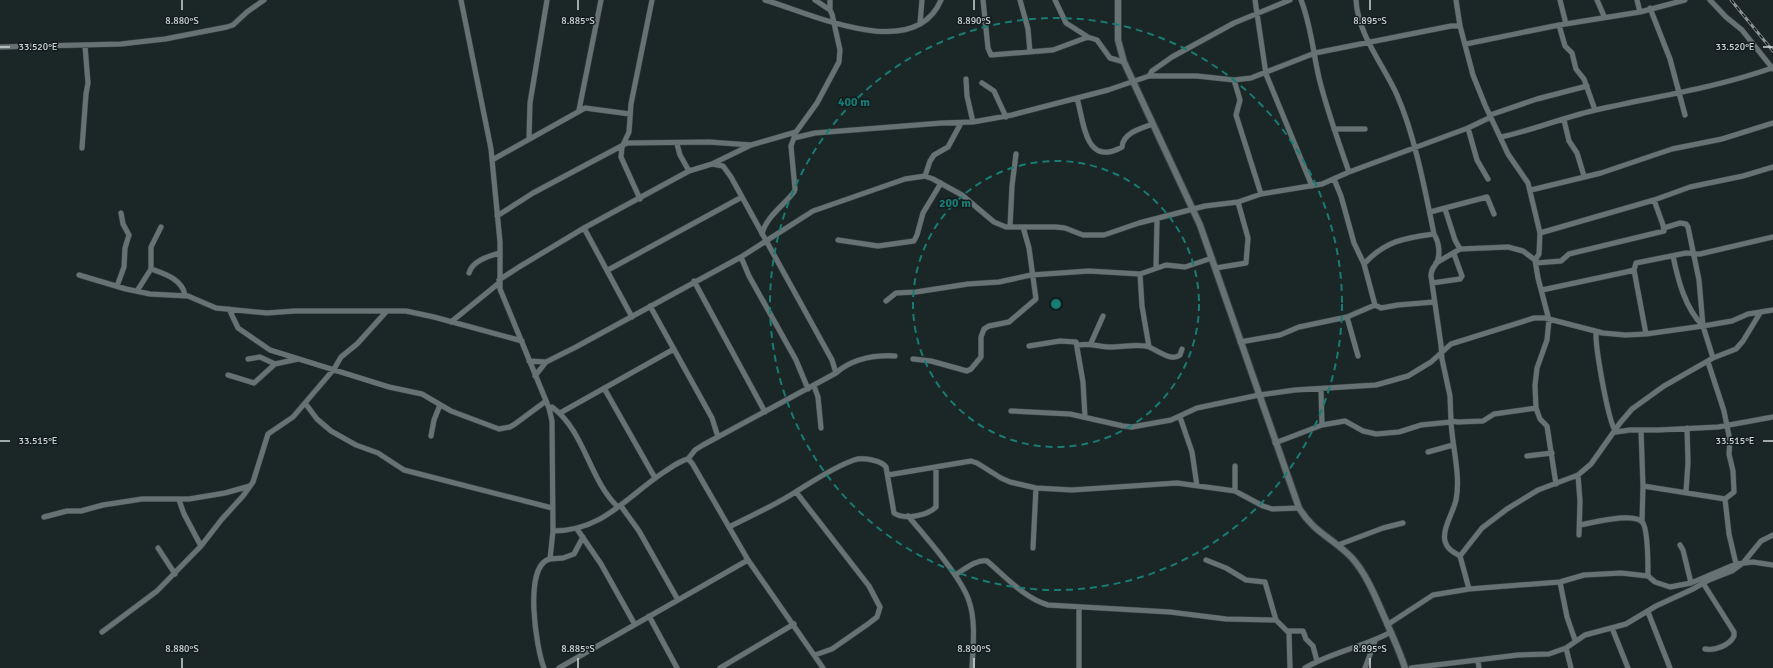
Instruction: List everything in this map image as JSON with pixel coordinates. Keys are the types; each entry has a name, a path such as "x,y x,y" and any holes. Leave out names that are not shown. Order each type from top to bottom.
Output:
{"street":[{"path":"0,47 85,46 154,41 233,25 247,12 264,0"},
{"path":"461,0 492,160 497,216 499,282 546,402 553,431 553,531 550,559"},
{"path":"530,138 530,103 547,0"},
{"path":"579,110 601,0"},
{"path":"620,156 629,132 630,114 652,0"},
{"path":"765,0 834,23 858,29 875,31 906,30 920,24 933,12 941,0"},
{"path":"814,0 830,10"},
{"path":"762,234 764,226 769,219 795,189 791,146 796,132 817,103 839,62 840,50 830,10 830,0"},
{"path":"920,24 922,0"},
{"path":"983,0 990,54 1030,52 1059,48 1088,37"},
{"path":"1020,0 1028,29 1030,52"},
{"path":"1055,0 1066,24 1088,37 1097,40 1110,58 1124,62"},
{"path":"1118,0 1118,40 1124,62 1200,225 1299,508 1314,529 1338,545 1359,567 1371,587 1387,625 1398,645 1405,668"},
{"path":"1255,0 1266,74 1312,186"},
{"path":"1149,76 1152,71 1172,57 1199,44 1234,23 1257,13 1269,10 1290,0"},
{"path":"1301,0 1315,53 1319,77 1334,129 1349,172"},
{"path":"1356,0 1368,43 1374,51 1397,95 1415,149 1434,234 1439,247 1436,263 1431,270 1434,302 1450,396 1450,422 1457,487 1456,500 1445,532 1445,540 1447,548 1460,556 1469,589"},
{"path":"1456,0 1460,26 1473,75 1500,137 1514,164 1528,182 1540,233 1539,254 1536,262 1549,320 1547,340 1537,368 1535,385 1536,408 1540,419 1547,426 1556,484"},
{"path":"1560,0 1566,24"},
{"path":"1598,0 1604,16"},
{"path":"1637,0 1640,12"},
{"path":"1466,44 1604,16 1640,12 1650,8 1685,0"},
{"path":"1500,137 1595,110 1678,94 1741,79 1772,68 1742,30 1722,14 1712,1 1719,0"},
{"path":"1650,8 1670,59 1678,94 1685,115"},
{"path":"1559,25 1565,46 1572,53 1576,69 1584,79 1595,110"},
{"path":"794,138 815,133 973,122 1006,117 1134,82 1141,77 1197,76 1234,80 1266,74 1315,53 1460,26"},
{"path":"82,148 88,83 85,46"},
{"path":"966,79 967,96 973,122"},
{"path":"1234,80 1240,100 1236,115 1261,194"},
{"path":"982,82 994,91 1006,117"},
{"path":"535,376 546,362 741,257 799,219 824,206 905,179 925,176 941,183 962,195 994,222 1010,227 1056,226 1083,235 1104,235 1139,223 1157,220 1205,206 1238,202 1261,194 1312,186 1415,149 1468,128 1490,116 1537,99 1587,86"},
{"path":"1077,98 1089,142 1094,149 1099,152 1106,152 1122,147 1122,142 1126,137 1153,124"},
{"path":"492,160 549,129 579,110 585,108 599,108 630,114"},
{"path":"1564,120 1569,141 1577,153 1584,176"},
{"path":"1531,190 1601,173 1672,149 1722,139 1773,122"},
{"path":"925,176 930,161 934,155 948,147 961,123"},
{"path":"1468,128 1478,160 1488,179"},
{"path":"1334,129 1365,129"},
{"path":"452,322 519,266 584,228 640,199 689,171 712,164 751,145 796,132"},
{"path":"497,216 533,193 614,151 624,144 723,142 751,145"},
{"path":"677,144 680,156 689,171"},
{"path":"614,151 620,156 640,199"},
{"path":"1010,227 1011,192 1016,154"},
{"path":"712,164 723,166 727,170 832,360 836,373"},
{"path":"1540,233 1690,188 1743,176 1773,167"},
{"path":"1334,179 1341,196 1354,243 1364,264 1375,305 1381,308 1434,302"},
{"path":"838,240 878,246 914,241 923,213 941,183"},
{"path":"608,270 629,260 742,197"},
{"path":"1430,212 1487,198 1494,214"},
{"path":"1654,200 1664,228"},
{"path":"1216,268 1246,263 1248,238 1238,202"},
{"path":"1445,209 1455,240 1460,249"},
{"path":"117,286 124,267 125,248 129,238 121,213"},
{"path":"1156,268 1157,220"},
{"path":"1436,263 1454,254 1460,249 1508,247 1523,251 1536,262 1561,261 1569,254 1658,233 1664,231 1664,228 1680,223 1686,224 1699,280 1704,326 1727,426 1734,492 1725,499 1643,486"},
{"path":"137,291 151,269 151,247 162,227"},
{"path":"913,359 931,361 963,371 971,369 981,357 981,337 984,329 989,326 1009,322 1036,299 1031,275 1029,248 1023,227"},
{"path":"584,228 632,317"},
{"path":"1364,264 1372,254 1385,245 1434,234"},
{"path":"1646,334 1634,270 1636,263 1673,256 1700,254 1773,237"},
{"path":"469,273 473,266 480,261 499,253"},
{"path":"1432,283 1460,279 1462,276 1461,270 1454,254"},
{"path":"1673,256 1688,305 1695,318 1704,326"},
{"path":"741,257 749,276 796,360 808,390"},
{"path":"886,300 896,293 999,282 1031,275 1089,271 1140,274 1166,265 1185,267 1212,258"},
{"path":"151,269 180,283 183,287 184,296"},
{"path":"1542,290 1634,270"},
{"path":"79,274 117,286 150,294 184,296 216,308 267,313 294,311 406,312 421,314 522,340"},
{"path":"1140,274 1142,306 1149,347"},
{"path":"694,281 765,412"},
{"path":"1240,342 1280,334 1295,328 1347,317 1375,305"},
{"path":"650,306 712,418 718,437"},
{"path":"229,309 235,323 241,330 270,350 389,387 422,394 463,416 499,429 515,424 546,402"},
{"path":"1011,411 1070,414 1127,427 1172,420 1197,408 1259,395 1295,390 1321,390 1391,382 1408,376 1430,362 1451,344 1534,318 1613,334 1646,334 1704,326 1732,320 1748,314 1773,310"},
{"path":"102,632 142,604 201,546 250,486 268,434 286,423 334,369 341,358 357,344 386,312"},
{"path":"1460,556 1482,528 1507,509 1531,494 1578,475 1591,464 1632,409 1664,386 1711,360 1736,349 1743,341 1760,313"},
{"path":"1091,343 1103,316"},
{"path":"1347,317 1358,356"},
{"path":"1596,331 1596,346 1615,431"},
{"path":"1029,346 1036,344 1076,342 1084,392 1085,417"},
{"path":"1077,345 1091,343 1107,347 1149,347 1161,354 1174,357 1180,355 1182,349"},
{"path":"560,413 674,349"},
{"path":"553,531 577,529 602,519 620,507 655,478 677,463 688,459 694,450 808,390 836,373 849,363 875,356 895,356"},
{"path":"248,359 260,357 275,364"},
{"path":"228,375 254,383 275,364 299,359"},
{"path":"529,361 546,362"},
{"path":"814,386 818,397 821,428"},
{"path":"604,388 655,478"},
{"path":"1321,390 1322,425"},
{"path":"305,403 317,420 331,431 356,445 378,453 404,470 552,508"},
{"path":"431,436 434,420 440,405"},
{"path":"548,408 552,406 560,413 572,430 607,494 620,507 639,531 678,600"},
{"path":"1275,443 1322,425 1345,421 1363,431 1376,434 1403,431 1421,425 1483,421 1494,414 1536,408"},
{"path":"1180,417 1192,452 1197,486"},
{"path":"1615,431 1621,433 1626,430 1727,426 1773,417"},
{"path":"1686,492 1688,462 1687,428"},
{"path":"1641,430 1643,486 1642,522 1648,552 1648,576"},
{"path":"1428,452 1452,445"},
{"path":"1527,456 1552,453"},
{"path":"688,459 692,463 748,560 794,624 823,668"},
{"path":"729,527 796,492 829,472 855,460 866,460 884,464 888,475 894,513 897,515 908,516 931,511 936,507 936,468"},
{"path":"888,475 964,462 977,463 1001,478 1036,488 1072,490 1124,488 1169,483 1235,491 1272,509 1299,508"},
{"path":"1235,466 1235,491"},
{"path":"1578,475 1579,534"},
{"path":"44,517 67,511 81,511 103,505 137,500 179,500 225,493 250,486"},
{"path":"1033,548 1036,488"},
{"path":"796,492 869,586 880,607 877,617 868,624 832,648 815,655"},
{"path":"1725,499 1729,534 1736,564"},
{"path":"179,500 186,518 201,546"},
{"path":"908,516 955,575 966,594 971,606 972,668"},
{"path":"1580,525 1630,517 1642,522"},
{"path":"1338,545 1382,528 1403,523"},
{"path":"577,529 601,564 634,624"},
{"path":"1411,668 1518,655 1549,654 1566,648 1575,640 1585,635 1626,624 1656,606 1703,583 1727,574 1743,563 1761,541 1773,535"},
{"path":"544,668 538,646 533,602 538,569 543,562 550,559 563,558 574,554 583,537"},
{"path":"1680,545 1684,550 1691,583"},
{"path":"158,548 170,564 174,574"},
{"path":"559,668 748,560"},
{"path":"1206,560 1226,568 1246,580 1265,582 1276,620 1289,631 1303,631 1306,639 1313,646 1317,661"},
{"path":"955,575 976,562 988,561 1006,579 1040,603 1055,606 1170,612 1226,619 1276,620"},
{"path":"1387,625 1433,595 1469,589 1560,582 1584,575 1621,573 1648,576 1655,582 1666,586 1682,586 1736,564 1773,565"},
{"path":"1560,582 1567,617 1575,640"},
{"path":"1703,583 1734,632 1734,636 1727,644 1710,650 1706,649"},
{"path":"1079,607 1079,668"},
{"path":"1648,612 1670,668"},
{"path":"649,616 677,668"},
{"path":"720,668 794,624"},
{"path":"1612,628 1628,668"},
{"path":"1289,631 1290,668"},
{"path":"1305,668 1317,661 1374,641 1391,632"},
{"path":"1365,668 1374,641"},
{"path":"1566,648 1571,668"},
{"path":"1478,661 1479,668"}],"railway":[{"path":"1731,0 1773,51"}]}
